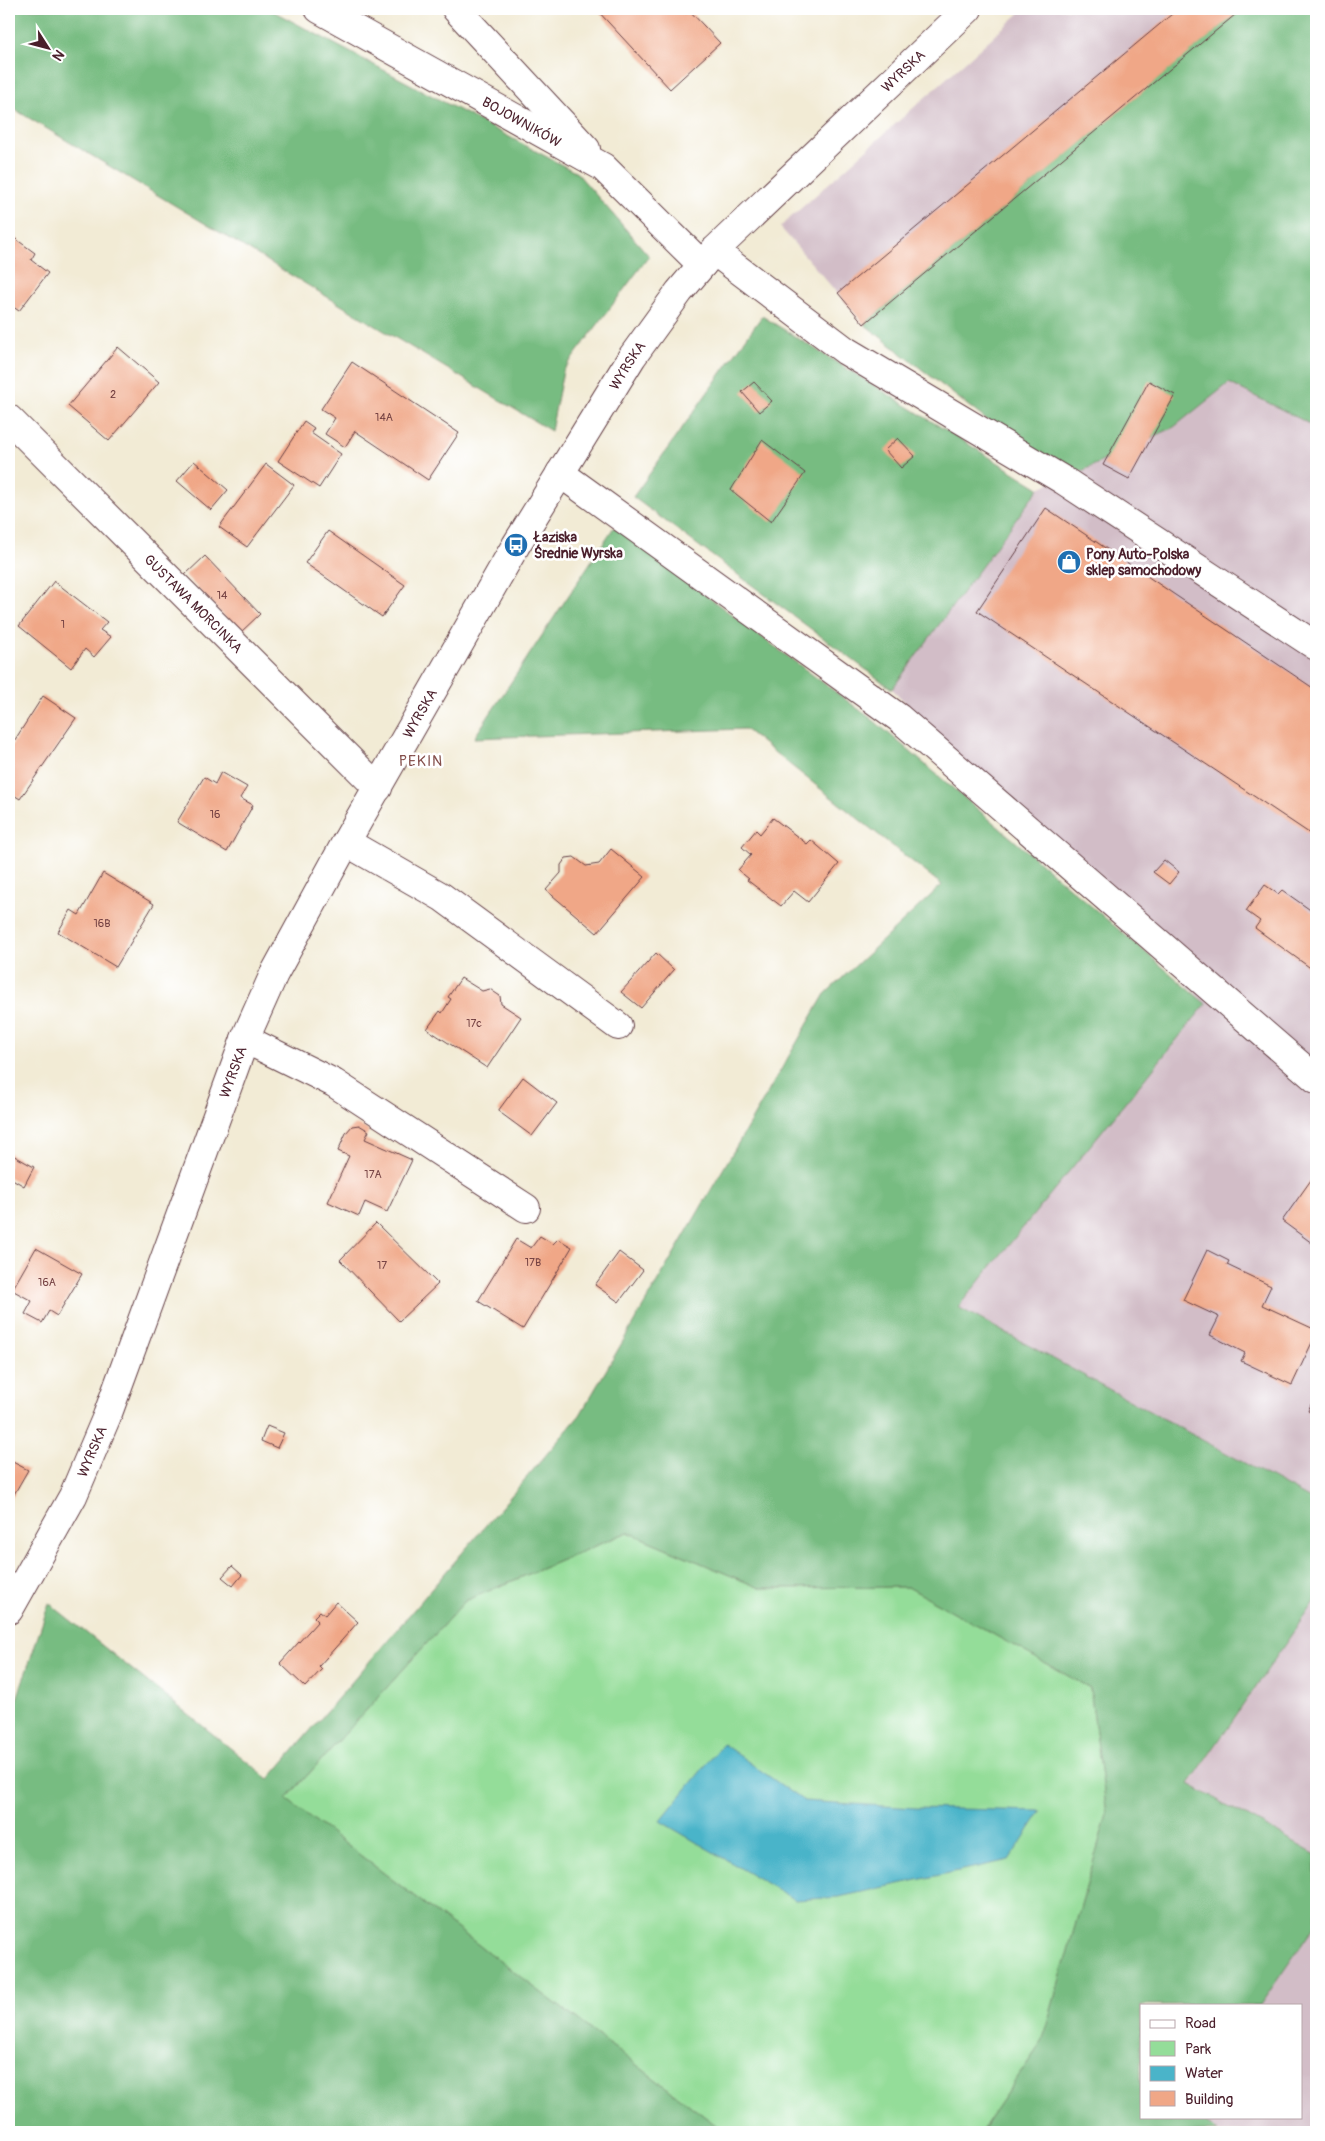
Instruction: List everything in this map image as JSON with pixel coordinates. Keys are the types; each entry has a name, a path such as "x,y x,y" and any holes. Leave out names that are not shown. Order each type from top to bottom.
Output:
{"street":[{"name":"BOJOWNIKÓW","path":"318,9 603,167 708,258 846,351 1063,480 1316,646"},
{"path":"456,9 603,167"},
{"name":"WYRSKA","path":"9,1610 73,1496 107,1416 245,1039 274,974 346,842 516,545 632,357 679,292 708,258 968,9"},
{"name":"GUSTAWA MORCINKA","path":"9,419 378,788"},
{"path":"560,473 899,718 1316,1080"},
{"path":"346,842 442,897 618,1026"},
{"path":"245,1039 334,1084 526,1208"}],"shaded area":[{"path":"1024,9 1241,9 864,324 780,227"},
{"path":"1229,383 1316,427 1316,1502 958,1307 1206,1004 892,689 1039,488 1174,427"},
{"path":"1316,1599 1316,1855 1189,1785"},
{"path":"1316,1924 1316,2132 1218,2132 1200,2118 1302,2118 1302,2004 1261,2004"}],"green space":[{"path":"9,9 269,9 577,173 649,256 563,371 551,431 9,106"},
{"path":"1241,9 1316,9 1316,427 1229,383 1174,427 1063,480 864,324"},
{"path":"762,316 1039,488 892,689 633,497"},
{"path":"614,527 873,720 1206,1004 958,1307 1316,1502 1316,1599 1189,1784 1316,1855 1316,1924 1261,2004 1140,2004 1140,2118 1200,2118 1218,2132 980,2132 1042,2042 1107,1814 1090,1688 908,1587 760,1588 628,1532 465,1601 286,1799 725,2132 9,2132 9,1723 49,1603 269,1779 580,1415 825,994 942,885 745,729 474,738"},
{"path":"628,1532 760,1588 908,1587 1090,1688 1107,1814 1042,2042 980,2132 725,2132 286,1799 465,1601"}],"water":[{"path":"723,1744 804,1801 916,1808 1041,1811 1009,1860 839,1897 795,1900 660,1821"}],"building":[{"path":"596,9 688,9 720,43 670,89"},
{"path":"1178,9 1242,9 864,324 838,293"},
{"path":"9,234 35,253 31,260 48,273 19,311 9,304"},
{"path":"118,347 159,382 109,441 68,406"},
{"path":"352,362 459,433 428,480 355,431 345,447 325,434 335,418 321,409"},
{"path":"1149,381 1175,395 1129,479 1103,465"},
{"path":"754,382 772,401 759,412 742,392"},
{"path":"304,421 314,428 311,433 341,454 319,488 278,461"},
{"path":"898,438 915,456 901,468 885,450"},
{"path":"762,440 805,473 771,522 731,490"},
{"path":"194,461 228,490 211,510 177,481"},
{"path":"266,464 294,485 247,547 219,527"},
{"path":"1046,508 1316,690 1316,822 1309,833 977,611"},
{"path":"328,531 405,585 382,617 305,563"},
{"path":"205,556 260,614 240,633 185,575"},
{"path":"54,581 107,622 100,630 111,637 94,657 85,649 71,668 19,626"},
{"path":"43,696 76,718 20,799 9,792 9,749"},
{"path":"221,772 247,787 240,798 253,805 227,852 177,822 204,777 215,784"},
{"path":"773,818 807,844 811,840 839,864 808,902 794,891 781,906 747,880 749,879 738,870 751,855 742,847 756,830 760,834"},
{"path":"611,849 645,877 597,933 546,890 561,873 561,865 566,858 574,857 586,866 599,864"},
{"path":"1164,860 1179,872 1169,884 1153,872"},
{"path":"103,873 154,904 116,967 58,932 71,910 79,915"},
{"path":"1265,885 1278,894 1282,890 1316,914 1316,972 1255,928 1260,921 1246,911"},
{"path":"656,953 674,970 641,1008 621,992"},
{"path":"461,978 482,991 490,989 500,996 501,1004 521,1017 487,1068 427,1029 440,1011 442,1013 451,999 448,997"},
{"path":"523,1077 557,1103 532,1136 498,1111"},
{"path":"359,1125 369,1131 365,1139 412,1160 387,1212 365,1202 359,1216 328,1202 349,1156 338,1151 346,1133 352,1126"},
{"path":"9,1153 34,1167 24,1186 9,1177"},
{"path":"1316,1173 1316,1246 1282,1221"},
{"path":"376,1223 438,1284 399,1321 340,1260"},
{"path":"540,1236 553,1244 558,1239 572,1247 523,1329 478,1301 516,1239 531,1248"},
{"path":"36,1248 82,1274 57,1316 49,1311 42,1323 25,1314 32,1301 12,1290"},
{"path":"1207,1250 1229,1261 1227,1265 1271,1286 1262,1305 1316,1330 1316,1334 1292,1385 1241,1361 1245,1353 1210,1335 1219,1317 1183,1300"},
{"path":"619,1252 643,1270 619,1302 595,1285"},
{"path":"1316,1394 1316,1415 1308,1411"},
{"path":"267,1426 284,1433 277,1448 261,1441"},
{"path":"9,1460 28,1470 9,1503"},
{"path":"232,1566 242,1575 233,1586 222,1577"},
{"path":"336,1602 358,1622 319,1666 322,1669 305,1687 280,1663 318,1621 314,1617 320,1611 325,1615"}],"place":[{"name":"Łaziska Średnie Wyrska","path":"516,545"},
{"name":"Pony Auto-Polska sklep samochodowy","path":"1069,562"}],"district":[{"name":"PEKIN","path":"421,761"}]}
